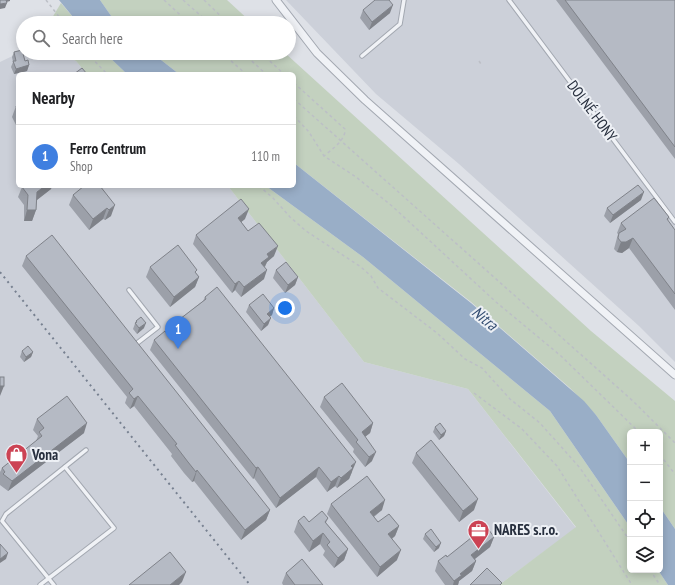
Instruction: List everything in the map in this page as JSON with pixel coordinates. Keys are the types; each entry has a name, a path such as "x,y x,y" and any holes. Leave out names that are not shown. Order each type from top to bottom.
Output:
{"street":[{"path":"276,0 288,16"},
{"path":"296,26 317,53 365,100 675,375"}],"lane":[{"path":"362,56 400,24 404,0"},
{"name":"DOLNÉ HONY","path":"509,0 675,222"},
{"path":"129,290 158,327 136,344"},
{"path":"54,585 2,521 6,514 86,450"},
{"path":"40,585 114,528 65,466"}],"path":[{"path":"46,0 59,16"},
{"path":"164,0 181,16"},
{"path":"183,0 201,16"},
{"path":"204,0 221,16"},
{"path":"94,60 105,72"},
{"path":"230,60 244,72"},
{"path":"251,60 264,72"},
{"path":"269,60 282,72"},
{"path":"296,84 342,126 346,133 341,140 324,156"},
{"path":"296,101 633,400 675,443"},
{"path":"296,118 308,132 324,156 356,177 392,206 496,302 561,356 636,429"},
{"path":"261,188 306,231 361,267 371,276 378,288 437,333 466,359 482,368 510,399 540,423 580,468 627,537"},
{"path":"474,393 522,429 557,466 632,585"},
{"path":"663,459 675,474"},
{"path":"652,573 660,585"}],"shaded area":[{"path":"286,0 675,0 675,362 639,326 459,164 376,94"},
{"path":"16,54 16,60 74,60 85,72 16,72 16,188 230,188 364,362 468,389 576,528 499,585 0,585 0,62"}],"green space":[{"path":"100,0 227,0 244,16 111,16"},
{"path":"61,3 72,16 53,16"},
{"path":"74,60 112,60 125,72 85,72"},
{"path":"161,60 293,60 591,331 675,401 675,529 663,511 663,429 627,429 627,459 596,415 570,388 471,302 296,165 296,72 176,72"},
{"path":"230,188 269,188 363,257 550,411 627,523 627,573 660,573 668,585 499,585 576,527 468,389 364,362"}],"water":[{"path":"59,0 100,0 111,16 72,16"},
{"path":"112,60 161,60 176,72 125,72"},
{"name":"Nitra","path":"296,165 471,303 584,401 596,415 627,459 627,523 550,411 363,257 269,188 296,188"},
{"path":"663,511 675,529 675,585 668,585 660,573 663,573"}],"building":[{"path":"0,0 6,0 7,3 0,4"},
{"path":"375,0 389,0 393,5 372,22 363,10"},
{"path":"565,0 675,0 675,147"},
{"path":"14,52 16,52 16,60 28,60 29,65 16,69 13,61 16,61"},
{"path":"82,68 85,72 77,72"},
{"path":"638,185 644,192 613,215 607,208"},
{"path":"23,188 42,188 37,192 36,210 27,210 28,195"},
{"path":"82,188 102,188 115,205 109,210 107,208 93,219 73,195"},
{"path":"654,198 669,217 667,219 675,230 675,294 633,238 626,242 621,242 618,238 619,233 626,229 621,223"},
{"path":"241,199 249,209 238,218 248,231 259,223 278,246 267,254 269,257 261,263 267,270 244,287 239,281 235,284 196,235"},
{"path":"52,235 270,510 245,530 197,470 196,472 188,462 175,445 177,444 138,396 134,399 129,393 133,389 26,256"},
{"path":"178,245 197,270 195,272 199,277 174,297 150,267"},
{"path":"286,262 298,277 288,285 276,270"},
{"path":"217,287 356,462 351,466 353,468 341,478 339,476 331,482 319,467 280,498 258,467 256,468 154,340 165,331 169,336 180,327 176,322 206,299 205,297"},
{"path":"263,294 274,308 267,314 271,318 264,324 249,305"},
{"path":"141,317 146,323 139,328 135,323"},
{"path":"28,346 33,352 26,357 22,351"},
{"path":"0,377 4,377 4,386 0,386"},
{"path":"342,383 373,423 362,432 376,452 369,457 356,442 358,440 324,397"},
{"path":"67,396 87,423 12,481 3,474 5,472 2,468 42,436 39,432 44,428 37,419"},
{"path":"440,423 446,431 441,435 435,427"},
{"path":"431,440 478,499 463,511 416,453"},
{"path":"367,476 385,500 370,512 378,522 389,514 399,526 388,534 401,550 380,567 331,504"},
{"path":"322,511 328,518 325,522 348,549 338,558 327,545 330,542 323,533 313,541 298,521 304,516 309,522"},
{"path":"486,526 494,537 471,555 476,561 454,581 438,561 446,555 447,557"},
{"path":"431,529 441,543 436,547 425,534"},
{"path":"0,544 8,553 0,559"},
{"path":"170,552 186,572 170,585 129,585"},
{"path":"302,559 323,585 295,585 286,573"},
{"path":"487,568 502,583 500,585 470,585"}],"railway":[{"path":"0,272 250,585"}],"place":[{"name":"Ferro Centrum","path":"178,349"},
{"name":"Vona","path":"16,474"},
{"name":"NARES s.r.o.","path":"479,550"}]}
